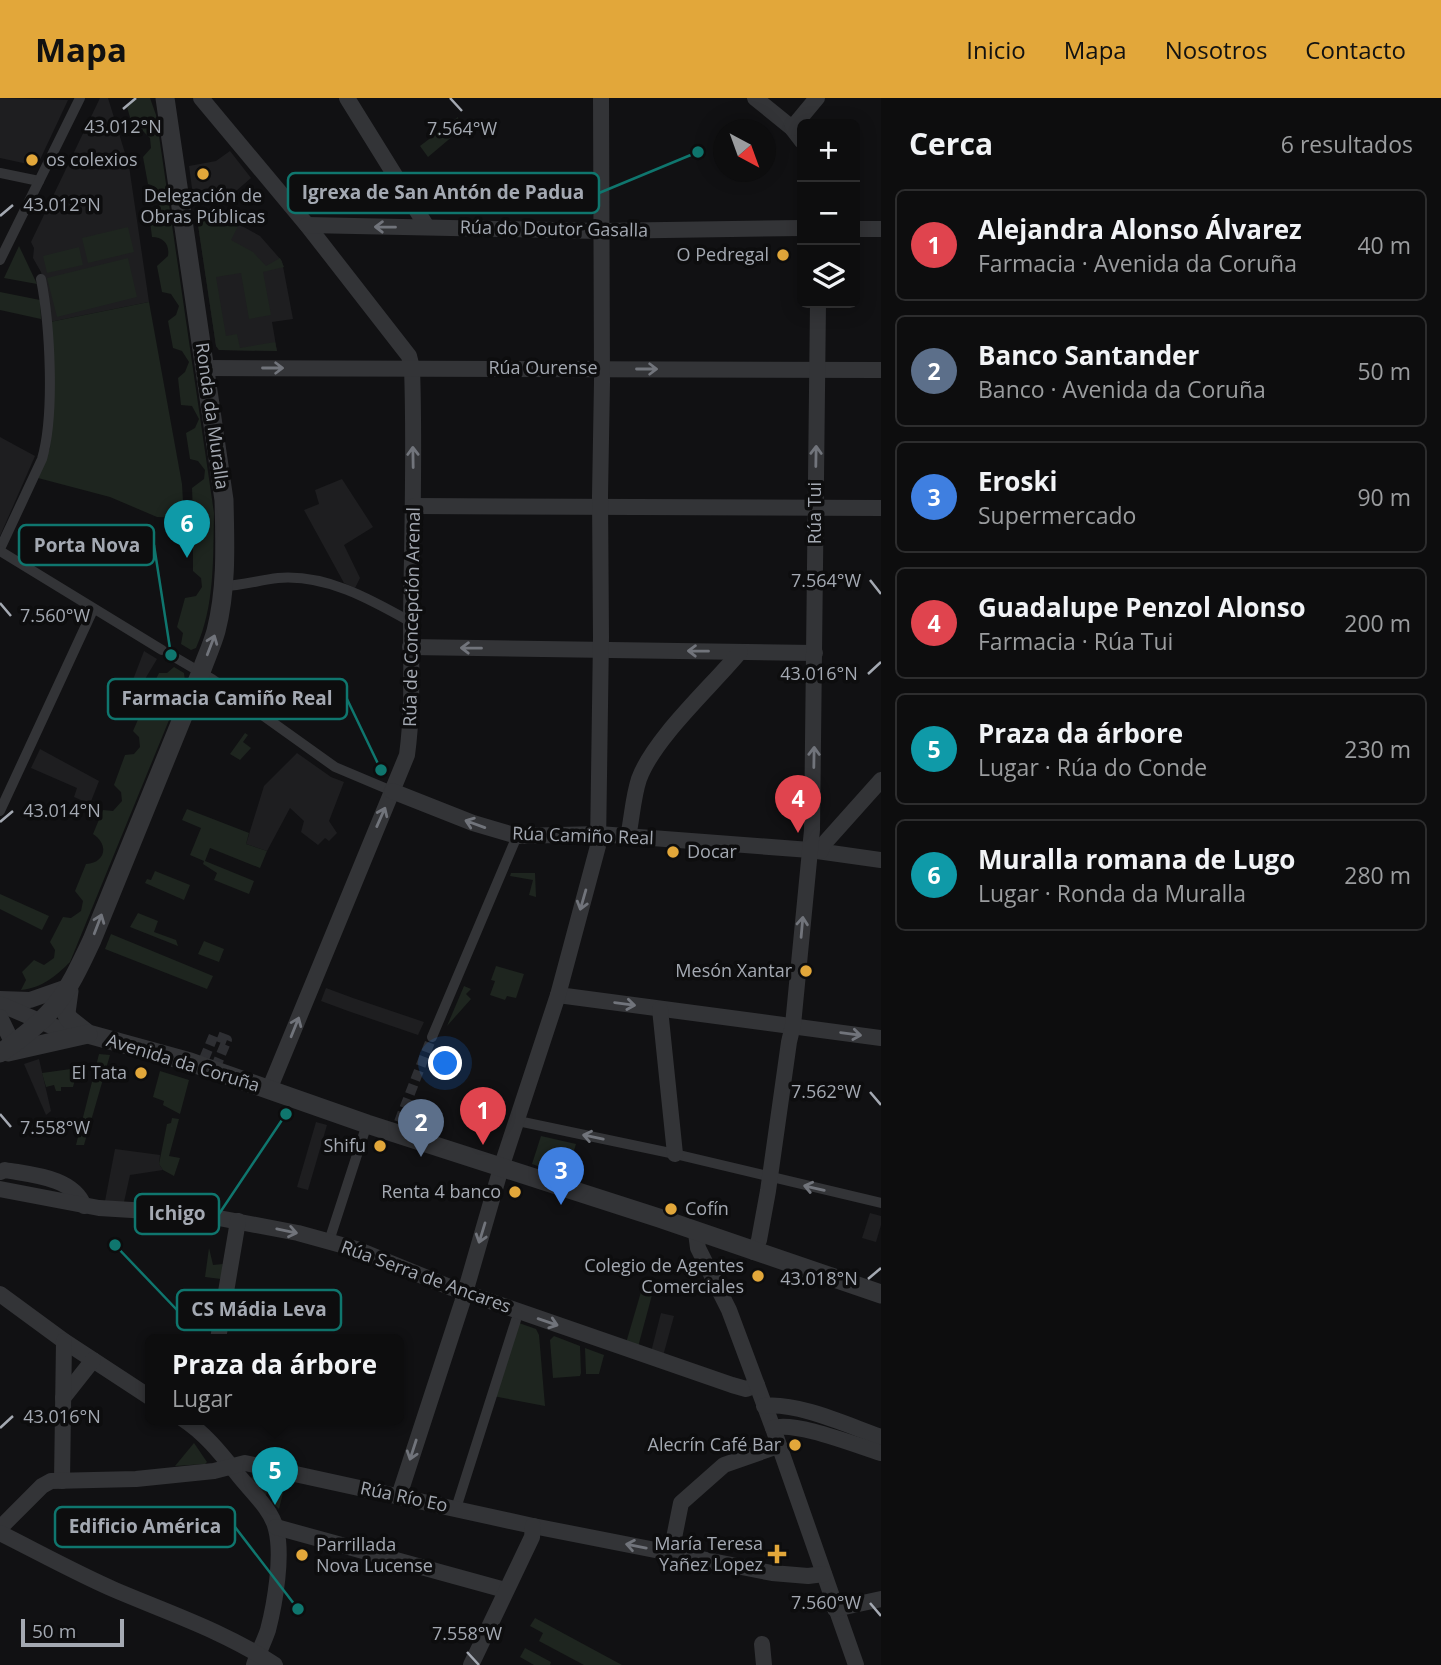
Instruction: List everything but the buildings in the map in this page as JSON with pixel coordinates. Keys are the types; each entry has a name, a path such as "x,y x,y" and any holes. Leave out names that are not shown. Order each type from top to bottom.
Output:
{"street":[{"path":"0,260 80,98"},
{"name":"Ronda da Muralla","path":"4,1051 42,1023 70,986 92,940 215,634 223,586 224,500 165,98"},
{"path":"201,98 307,225 409,356 412,368"},
{"path":"347,98 427,228"},
{"path":"399,1496 558,995 598,846 601,98"},
{"path":"755,98 797,134"},
{"path":"792,128 817,98"},
{"path":"0,173 39,181"},
{"name":"Rúa do Doutor Gasalla","path":"307,225 600,230 797,228"},
{"path":"860,229 881,229"},
{"path":"0,550 46,447 49,385 41,279"},
{"name":"Rúa Tui","path":"754,1252 759,1240 770,1178 793,1026 815,850 818,308"},
{"name":"Rúa Ourense","path":"204,368 881,370"},
{"name":"Rúa de Concepción Arenal","path":"269,1090 407,755 411,724 414,506 412,368"},
{"path":"414,506 881,508"},
{"name":"Rúa Camiño Real","path":"0,550 93,610 201,672 335,766 473,823 517,836 599,834 815,850 881,860"},
{"path":"223,586 297,578 325,582 357,593 411,622"},
{"path":"0,811 93,610"},
{"path":"411,647 816,653"},
{"path":"628,837 639,780 647,762 670,731 740,652"},
{"path":"815,850 822,846 881,780"},
{"path":"432,1037 517,836"},
{"path":"0,1002 30,1000 70,986 66,1013 69,1019 88,1034"},
{"path":"558,995 881,1038"},
{"name":"Avenida da Coruña","path":"0,1002 42,1023 190,1062 367,1124 659,1218 696,1233 881,1294"},
{"path":"660,1009 675,1154"},
{"path":"0,1017 4,1051 88,1034"},
{"path":"518,1121 675,1154 881,1203"},
{"path":"331,1235 367,1124"},
{"path":"0,1172 5,1170 61,1182 81,1197 84,1206"},
{"name":"Rúa Serra de Ancares","path":"0,1189 84,1206 198,1214 298,1233 356,1249 464,1292 732,1385 746,1389 757,1385"},
{"path":"219,1334 238,1221"},
{"path":"696,1233 698,1248 729,1310 773,1428 856,1665"},
{"path":"0,1294 64,1341 145,1394"},
{"path":"458,1502 516,1320"},
{"path":"62,1481 64,1341"},
{"path":"63,1398 93,1360"},
{"path":"764,1406 774,1405 806,1412 881,1437"},
{"path":"202,1425 268,1512 276,1527 276,1586 268,1628 254,1660"},
{"path":"773,1428 782,1425 797,1427 881,1453"},
{"path":"670,1553 681,1503 724,1465 778,1446"},
{"name":"Rúa Río Eo","path":"0,1530 51,1481 136,1479 214,1471 245,1463 533,1526 772,1573 808,1576 824,1574"},
{"path":"471,1665 532,1537 533,1526"},
{"path":"276,1527 505,1590"},
{"path":"0,1530 113,1589 200,1625 254,1660 275,1665"},
{"path":"835,1609 881,1599"},
{"path":"762,1644 764,1665"}],"shaded area":[{"path":"0,98 68,100 37,166 0,158"},
{"path":"100,98 108,98 129,166 149,302 50,322 41,272 33,258 34,248 31,242"},
{"path":"135,98 150,98 156,115 214,513 210,599 202,632 196,648 191,650 181,644 183,633 177,627 185,598 196,596 202,587 201,578 193,571 193,544 202,540 207,526 201,518 193,515 192,488 204,479 205,470 198,461 190,459 186,433 195,428 199,419 192,406 181,405 178,378 185,372 189,362 182,351 173,348 168,321 176,315 179,306 171,294 162,292 157,266 168,256 168,248 162,240 152,237 149,213 160,205 161,198 159,191 148,184 143,157 151,148 150,138 143,131 134,131 127,107"},
{"path":"458,117 460,130 428,157 420,146"},
{"path":"230,151 251,178 228,198 194,203 189,166 216,161"},
{"path":"220,214 260,236 282,261 293,319 272,322 277,351 219,350 216,346 197,218"},
{"path":"220,214 238,226 231,240 253,252 266,266 280,258 284,267 263,272 271,315 249,319 241,273 216,277 226,336 237,334 240,348 275,342 277,351 219,350 216,346 197,218"},
{"path":"128,227 134,252 88,263 82,238"},
{"path":"19,246 37,284 4,278"},
{"path":"79,247 83,265 47,273 43,256"},
{"path":"128,258 137,297 57,317 47,278"},
{"path":"0,292 40,300 41,319 0,310"},
{"path":"149,302 182,484 184,518 157,517 110,497 38,478 50,448 53,376 50,322"},
{"path":"0,437 35,456 0,536"},
{"path":"342,479 373,527 344,545 360,578 355,588 344,583 304,510 319,504 315,490"},
{"path":"144,651 157,659 139,689 131,685"},
{"path":"174,667 184,673 185,681 70,962 36,987 21,990 26,980 22,972 34,960 44,965 54,958 55,950 50,942 63,917 71,918 81,911 83,901 75,891 86,864 98,860 103,852 101,843 93,834 103,810 113,811 122,801 121,792 114,785 125,755 134,754 140,747 139,737 133,731 144,706 155,705 164,696 161,683 156,679 159,673 167,673"},
{"path":"245,733 248,735 243,742 251,748 240,760 230,754"},
{"path":"40,749 99,781 90,804 74,797 77,788 31,768"},
{"path":"297,753 331,777 344,782 329,821 337,833 329,841 325,838 318,845 301,832 304,821 290,808 267,851 246,844 264,786"},
{"path":"187,809 249,833 246,844 267,851 260,868 210,848 205,861 254,881 249,894 214,880 217,873 203,864 204,861 190,855 201,828 182,820"},
{"path":"155,871 190,885 184,900 145,883 147,879 151,880"},
{"path":"511,873 535,873 536,897 529,895 533,880 510,876"},
{"path":"0,894 49,916 42,930 0,909"},
{"path":"138,913 158,921 154,932 176,940 178,946 130,927"},
{"path":"111,934 213,976 207,989 105,949"},
{"path":"204,941 224,949 219,962 198,954"},
{"path":"496,966 524,974 516,998 507,996 505,1000 490,995"},
{"path":"464,986 471,989 466,994 471,999 447,1026"},
{"path":"326,988 424,1022 418,1035 348,1011 321,1001"},
{"path":"99,1054 110,1055 84,1145 76,1145"},
{"path":"39,1059 51,1111 46,1115 24,1064"},
{"path":"78,1068 73,1087 61,1087 61,1091 56,1091 54,1085 46,1087 42,1073"},
{"path":"160,1071 189,1080 180,1114 163,1105 164,1101 153,1097"},
{"path":"475,1092 495,1098 491,1111 471,1105"},
{"path":"172,1118 179,1119 169,1156 180,1158 174,1176 163,1170 159,1164 167,1124 171,1123"},
{"path":"316,1122 327,1125 308,1190 297,1187"},
{"path":"541,1136 576,1144 566,1176 532,1164"},
{"path":"115,1149 160,1155 159,1164 163,1170 130,1175 124,1202 105,1201"},
{"path":"870,1213 881,1216 876,1242 862,1238"},
{"path":"209,1248 213,1265 223,1264 221,1279 205,1277"},
{"path":"641,1292 652,1295 638,1347 626,1343"},
{"path":"661,1313 674,1316 663,1356 651,1352"},
{"path":"519,1323 536,1329 539,1335 545,1406 493,1396"},
{"path":"554,1336 580,1346 580,1376 553,1378 550,1340"},
{"path":"585,1348 604,1355 599,1374 586,1374"},
{"path":"194,1443 207,1462 175,1466"},
{"path":"255,1473 282,1477 270,1484 265,1498 251,1478"},
{"path":"285,1485 279,1509 272,1502 272,1495"},
{"path":"535,1618 622,1665 584,1665 539,1641 543,1633 530,1626"},
{"path":"525,1648 551,1662 550,1665 534,1665 520,1657"}],"tunnel":[{"path":"204,1059 214,1035 227,1040 217,1064"},
{"path":"399,1122 430,1042"}],"place":[{"name":"Igrexa de San Antón de Padua","path":"698,152"},
{"name":"os colexios","path":"32,160"},
{"name":"Delegación de Obras Públicas","path":"203,174"},
{"name":"O Pedregal","path":"783,255"},
{"name":"Muralla romana de Lugo","path":"187,558"},
{"name":"Porta Nova","path":"171,655"},
{"name":"Farmacia Camiño Real","path":"381,770"},
{"name":"Guadalupe Penzol Alonso","path":"798,833"},
{"name":"Docar","path":"673,852"},
{"name":"Mesón Xantar","path":"806,971"},
{"name":"El Tata","path":"141,1073"},
{"name":"Ichigo","path":"286,1114"},
{"name":"Alejandra Alonso Álvarez","path":"483,1145"},
{"name":"Shifu","path":"380,1146"},
{"name":"Banco Santander","path":"421,1157"},
{"name":"Renta 4 banco","path":"515,1192"},
{"name":"Eroski","path":"561,1205"},
{"name":"Cofín","path":"671,1209"},
{"name":"CS Mádia Leva","path":"115,1245"},
{"name":"Colegio de Agentes Comerciales","path":"758,1276"},
{"name":"Alecrín Café Bar","path":"795,1445"},
{"name":"Praza da árbore","path":"275,1505"},
{"name":"María Teresa Yañez Lopez","path":"777,1554"},
{"name":"Parrillada Nova Lucense","path":"302,1555"},
{"name":"Edificio América","path":"298,1609"}]}
